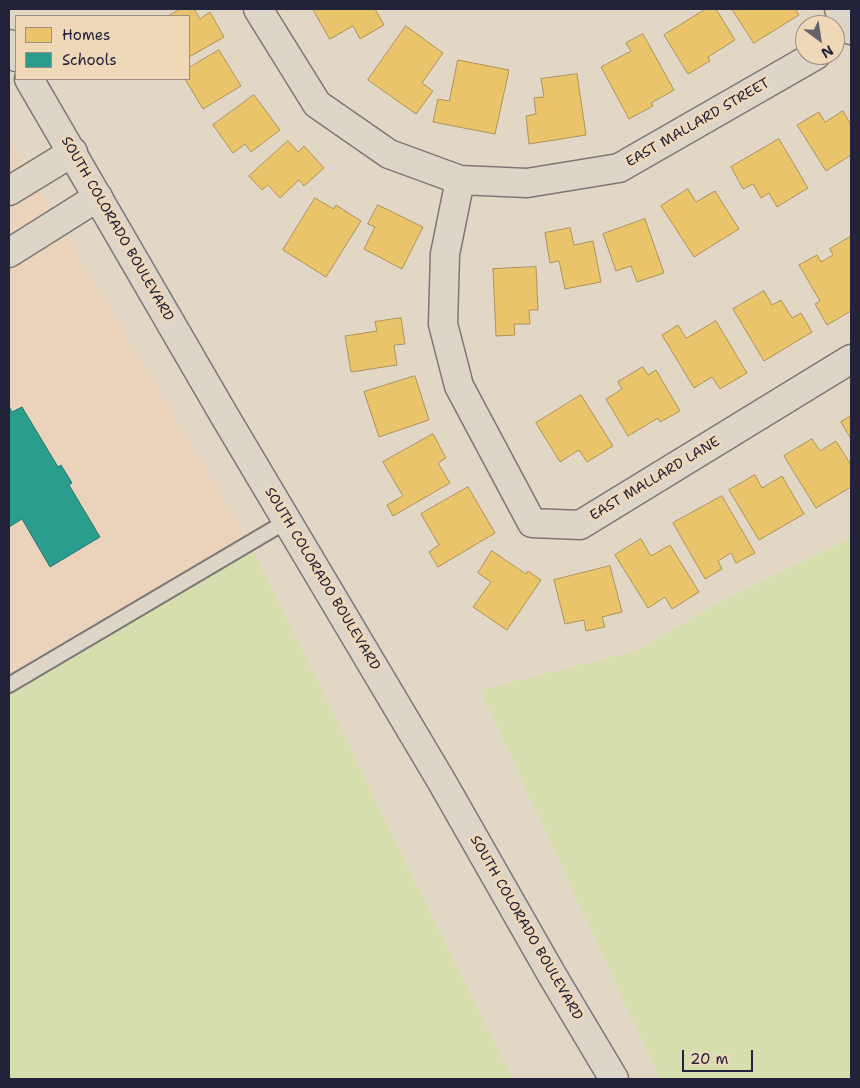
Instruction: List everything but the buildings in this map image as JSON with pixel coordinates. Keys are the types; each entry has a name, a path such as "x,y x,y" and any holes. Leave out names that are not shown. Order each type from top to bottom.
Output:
{"street":[{"name":"EAST MALLARD STREET","path":"258,9 317,104 389,154 460,180 527,183 618,168 798,65"},
{"path":"839,9 851,30"},
{"name":"SOUTH COLORADO BOULEVARD","path":"30,80 224,415 433,765 552,975 614,1079"},
{"path":"9,191 72,152"},
{"name":"EAST MALLARD LANE","path":"460,180 445,254 443,324 459,386 532,522 580,525 851,359"},
{"path":"9,253 98,197"}],"lane":[{"path":"9,685 287,521"}],"shaded area":[{"path":"9,139 246,536 9,673"}],"green space":[{"path":"246,536 512,1079 9,1079 9,681"},
{"path":"851,538 851,1079 660,1079 480,690 636,651 718,603"}]}
